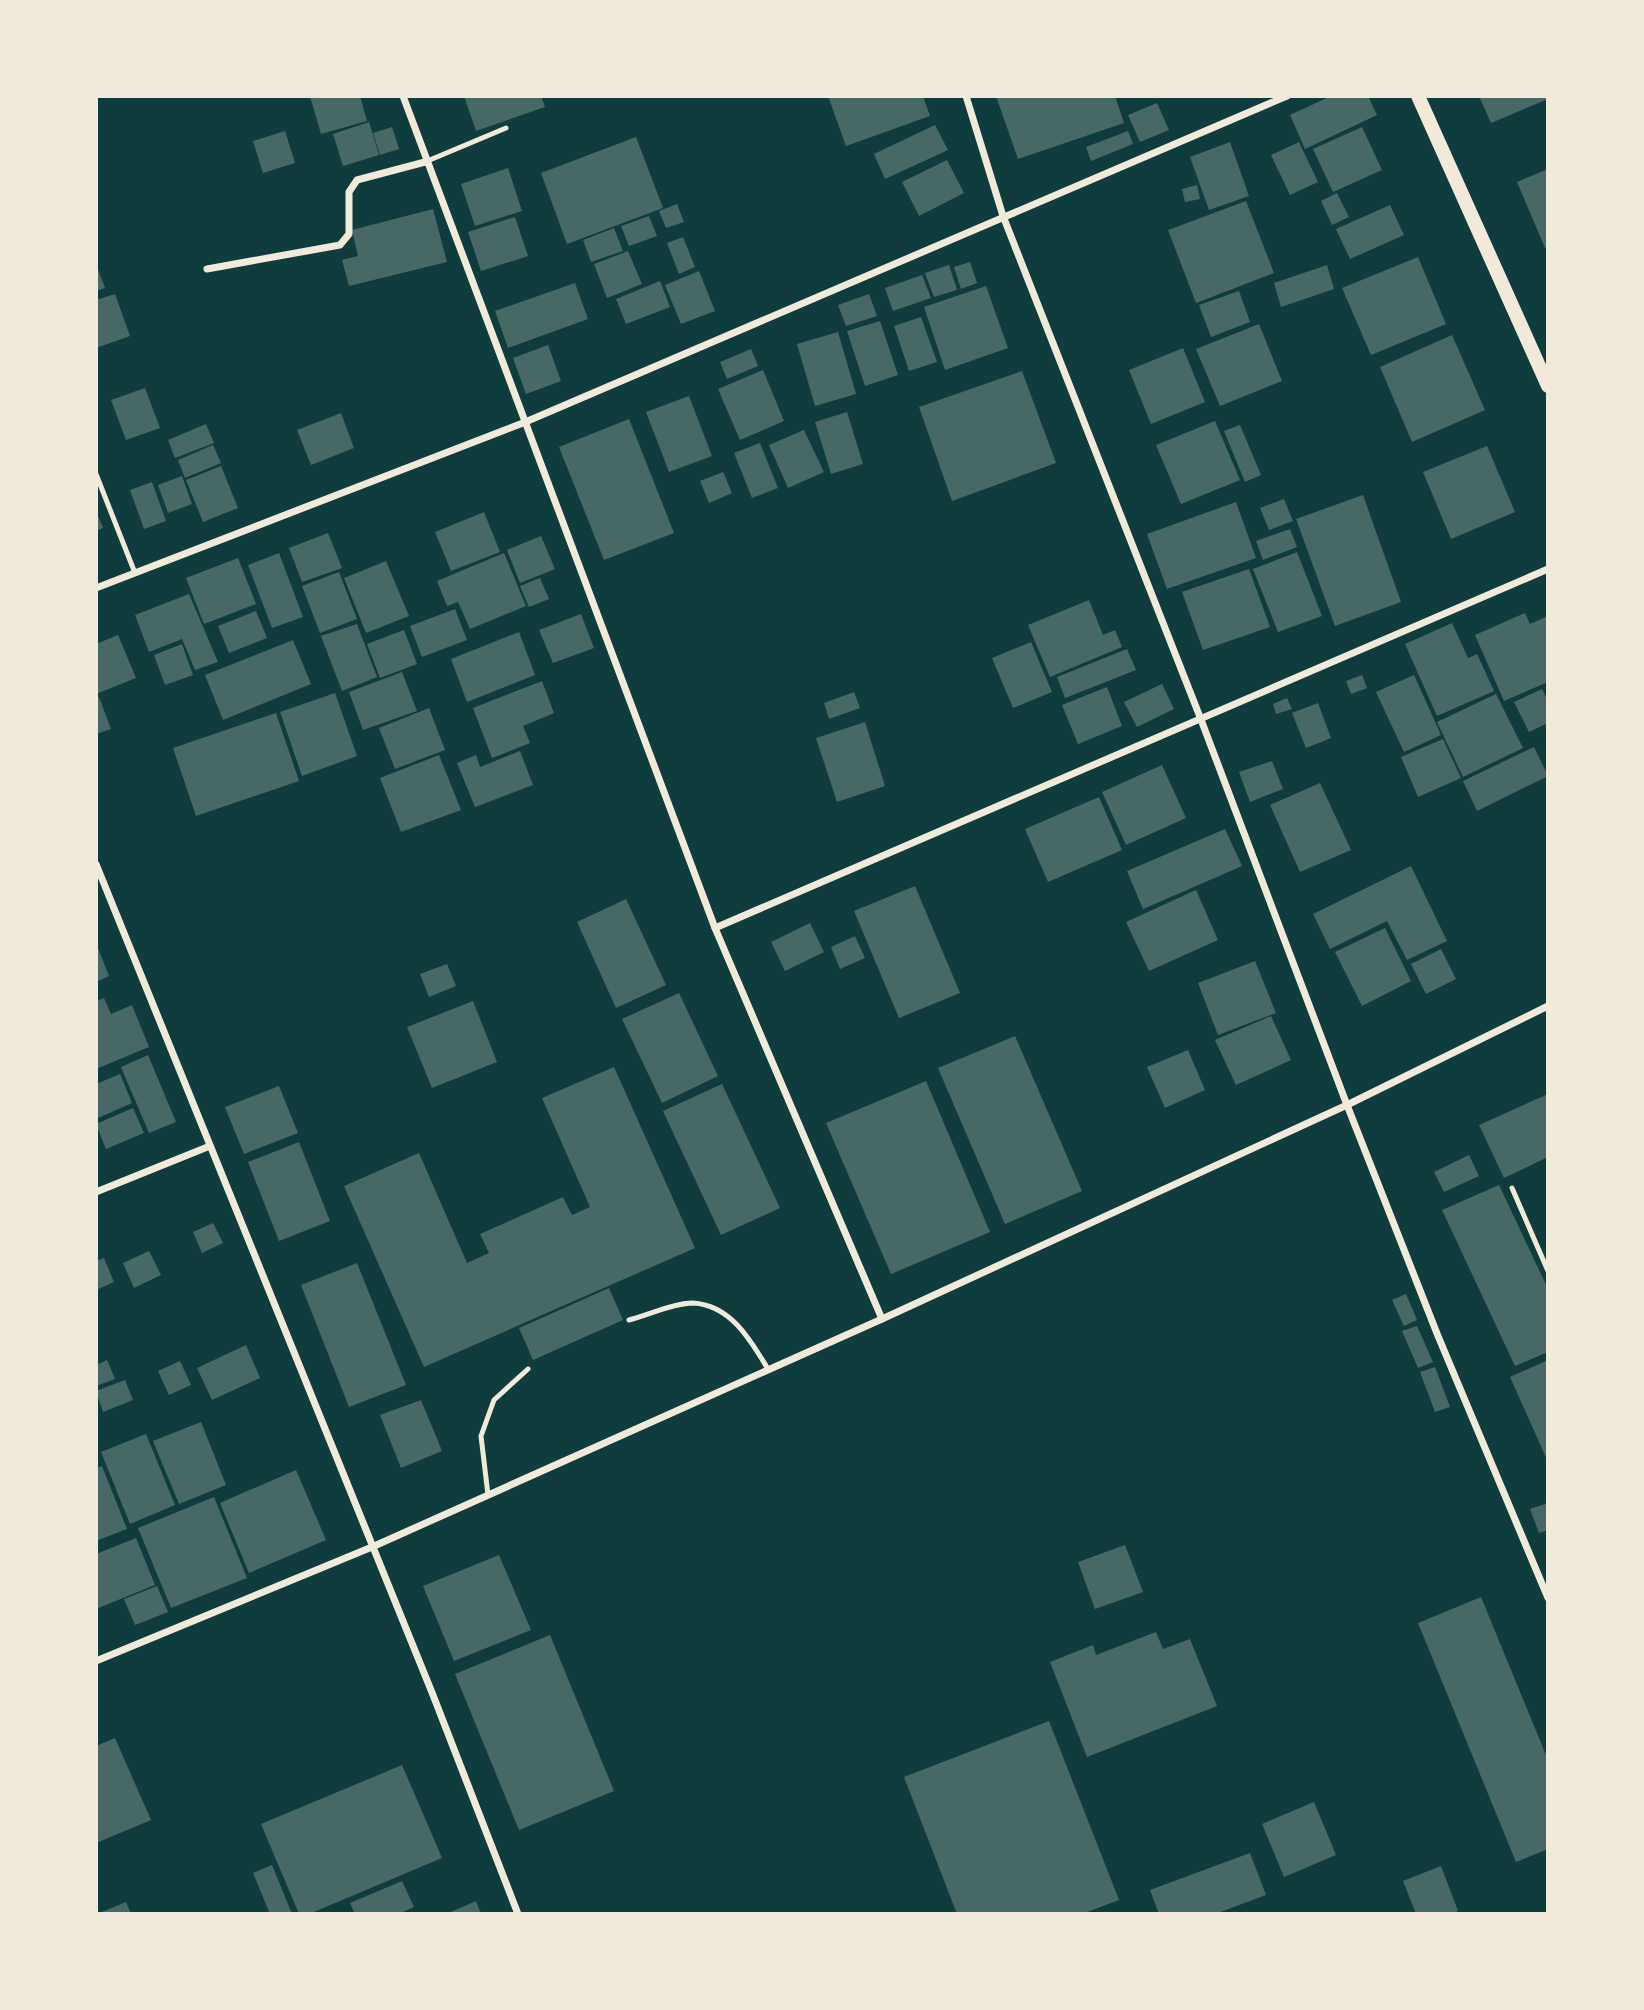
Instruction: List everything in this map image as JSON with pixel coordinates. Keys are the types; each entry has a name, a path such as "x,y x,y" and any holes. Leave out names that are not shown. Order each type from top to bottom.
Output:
{"main road":[{"path":"1418,96 1548,386"}],"street":[{"path":"403,96 425,162 715,928 882,1319"},
{"path":"966,96 1003,216 1200,717 1347,1105 1438,1336 1548,1598"},
{"path":"96,588 523,423 1287,96"},
{"path":"207,269 340,245 349,234 349,192 357,180 425,162"},
{"path":"715,928 1548,569"},
{"path":"96,864 518,1914"},
{"path":"96,1661 372,1547 882,1319 1347,1105 1548,1006"},
{"path":"96,1192 210,1146"}],"lane":[{"path":"425,162 506,128"},
{"path":"96,474 135,573"},
{"path":"1512,1188 1548,1271"},
{"path":"629,1320 691,1303 712,1307 738,1325 768,1369"},
{"path":"488,1495 481,1436 494,1400 528,1369"}],"building":[{"path":"310,96 360,96 367,121 321,134"},
{"path":"464,96 541,96 545,107 476,131"},
{"path":"828,96 923,96 930,116 846,146"},
{"path":"996,96 1115,96 1124,123 1018,159"},
{"path":"1331,96 1368,96 1377,115 1305,149 1290,115"},
{"path":"1479,96 1548,96 1548,99 1491,123"},
{"path":"1157,103 1169,130 1140,142 1128,115"},
{"path":"369,122 379,155 343,166 333,134"},
{"path":"935,125 948,150 885,179 874,154"},
{"path":"392,127 399,149 380,155 373,133"},
{"path":"1362,127 1382,170 1333,192 1313,149"},
{"path":"285,131 295,163 263,173 253,141"},
{"path":"1128,131 1133,144 1091,161 1086,147"},
{"path":"636,137 663,208 567,244 541,173"},
{"path":"1230,142 1249,196 1209,210 1190,157"},
{"path":"1299,142 1318,182 1290,195 1271,155"},
{"path":"947,160 964,193 919,216 902,182"},
{"path":"508,168 522,211 475,226 461,184"},
{"path":"1548,169 1548,247 1545,248 1517,182"},
{"path":"1197,185 1200,199 1185,202 1182,189"},
{"path":"1337,193 1349,217 1332,225 1321,201"},
{"path":"1246,201 1274,273 1196,303 1168,230"},
{"path":"677,204 684,222 666,228 659,211"},
{"path":"1390,205 1404,235 1350,259 1336,229"},
{"path":"433,209 447,262 349,286 342,260 358,256 352,230"},
{"path":"649,216 657,236 629,246 621,226"},
{"path":"515,217 528,256 481,271 468,232"},
{"path":"614,228 623,251 591,262 583,240"},
{"path":"683,237 695,267 679,274 667,243"},
{"path":"628,251 642,284 607,298 594,264"},
{"path":"1418,257 1446,324 1371,355 1342,288"},
{"path":"970,262 977,283 961,289 954,267"},
{"path":"96,264 105,288 96,291"},
{"path":"949,265 957,290 934,297 925,273"},
{"path":"1327,265 1334,289 1281,307 1274,283"},
{"path":"699,271 715,311 681,324 665,285"},
{"path":"922,275 931,298 893,311 885,288"},
{"path":"660,281 670,307 626,324 616,299"},
{"path":"575,283 588,319 508,348 495,311"},
{"path":"986,286 1008,348 945,370 924,307"},
{"path":"1239,291 1250,322 1211,337 1199,305"},
{"path":"115,294 130,336 96,348 96,300"},
{"path":"869,294 877,316 846,326 838,305"},
{"path":"921,317 937,362 909,371 894,326"},
{"path":"880,321 898,375 865,386 847,331"},
{"path":"1259,324 1282,381 1220,406 1196,349"},
{"path":"838,332 856,394 815,406 797,344"},
{"path":"1452,335 1485,410 1412,442 1380,367"},
{"path":"548,345 561,381 526,394 513,358"},
{"path":"1183,348 1205,402 1151,424 1129,370"},
{"path":"751,349 758,366 727,379 720,362"},
{"path":"763,370 784,421 740,440 718,389"},
{"path":"1022,371 1056,463 952,501 919,407"},
{"path":"145,388 160,428 126,440 111,400"},
{"path":"689,396 712,456 669,472 646,412"},
{"path":"847,412 863,464 831,474 815,422"},
{"path":"341,413 354,448 311,465 297,430"},
{"path":"629,419 674,533 604,560 559,447"},
{"path":"1215,421 1240,480 1181,504 1156,445"},
{"path":"206,424 214,443 175,458 168,440"},
{"path":"1240,425 1261,475 1245,482 1224,431"},
{"path":"804,430 824,472 788,488 769,445"},
{"path":"760,443 778,488 752,498 734,453"},
{"path":"213,445 221,463 185,478 178,460"},
{"path":"1487,446 1515,512 1451,539 1423,472"},
{"path":"221,466 238,508 203,522 186,480"},
{"path":"723,472 732,493 709,503 700,481"},
{"path":"182,476 192,504 168,513 158,485"},
{"path":"152,482 166,521 144,529 130,490"},
{"path":"1363,495 1401,602 1335,626 1296,519"},
{"path":"1284,499 1293,521 1269,530 1260,508"},
{"path":"1236,502 1256,558 1167,589 1147,534"},
{"path":"96,511 103,528 96,531"},
{"path":"484,512 500,552 451,571 435,532"},
{"path":"1290,529 1297,547 1263,560 1256,541"},
{"path":"328,533 342,568 302,582 289,548"},
{"path":"541,536 555,569 520,583 507,550"},
{"path":"1297,552 1322,616 1278,632 1253,569"},
{"path":"279,553 303,617 272,628 248,565"},
{"path":"504,553 526,606 470,629 458,602 447,606 437,581"},
{"path":"238,558 256,604 204,624 186,578"},
{"path":"386,561 409,616 366,633 344,578"},
{"path":"1249,569 1270,627 1203,650 1182,592"},
{"path":"339,572 357,619 320,633 302,586"},
{"path":"540,578 549,599 529,607 520,586"},
{"path":"189,594 218,662 195,670 182,639 149,652 135,615"},
{"path":"1089,600 1103,635 1115,630 1122,647 1050,677 1028,625"},
{"path":"455,609 467,640 422,657 410,626"},
{"path":"256,611 267,638 229,653 218,626"},
{"path":"1525,613 1530,624 1548,616 1548,682 1504,701 1475,635"},
{"path":"581,614 594,648 553,663 539,630"},
{"path":"1452,623 1468,658 1477,654 1494,691 1437,716 1405,644"},
{"path":"357,624 377,677 342,691 321,636"},
{"path":"404,630 417,664 380,678 367,644"},
{"path":"519,632 535,675 467,702 451,659"},
{"path":"118,635 136,678 96,694 96,644"},
{"path":"293,640 311,684 223,720 205,675"},
{"path":"1031,642 1052,692 1013,708 992,658"},
{"path":"182,644 193,675 165,685 154,655"},
{"path":"1127,649 1136,670 1065,698 1057,677"},
{"path":"402,672 417,711 363,730 349,692"},
{"path":"1362,675 1367,688 1351,694 1346,681"},
{"path":"1414,675 1441,735 1404,752 1376,692"},
{"path":"542,681 554,713 523,726 530,743 492,758 473,708"},
{"path":"1162,684 1174,709 1137,727 1124,702"},
{"path":"1107,687 1122,726 1078,744 1062,705"},
{"path":"1542,689 1548,701 1548,723 1529,732 1514,702"},
{"path":"854,692 860,708 829,719 824,703"},
{"path":"335,693 357,756 302,776 280,712"},
{"path":"1496,694 1523,748 1463,777 1437,722"},
{"path":"99,697 111,729 96,734 96,698"},
{"path":"1287,698 1292,709 1276,714 1273,704"},
{"path":"1318,703 1331,738 1306,748 1292,713"},
{"path":"429,708 445,750 395,769 379,728"},
{"path":"276,713 299,781 196,816 173,748"},
{"path":"865,722 885,786 837,802 816,738"},
{"path":"1443,739 1461,778 1418,797 1401,757"},
{"path":"1534,747 1548,776 1477,811 1463,781"},
{"path":"520,751 533,785 475,807 457,763 476,755 480,767"},
{"path":"439,755 461,810 401,832 380,778"},
{"path":"1272,761 1283,789 1250,802 1239,772"},
{"path":"1162,765 1186,818 1126,845 1102,792"},
{"path":"1320,783 1351,850 1300,872 1270,805"},
{"path":"1099,797 1122,850 1048,882 1025,829"},
{"path":"1225,829 1242,866 1143,909 1127,871"},
{"path":"1411,866 1447,941 1407,960 1387,921 1330,949 1313,914"},
{"path":"915,886 960,993 899,1018 854,911"},
{"path":"1196,890 1218,940 1149,971 1126,922"},
{"path":"626,899 666,985 616,1008 577,922"},
{"path":"810,923 824,952 785,971 771,942"},
{"path":"1385,928 1411,981 1362,1006 1335,952"},
{"path":"855,936 865,958 840,969 831,947"},
{"path":"96,943 109,976 96,982"},
{"path":"1441,949 1456,979 1426,994 1411,964"},
{"path":"1255,961 1276,1013 1218,1035 1198,983"},
{"path":"447,964 456,986 429,997 420,974"},
{"path":"679,993 718,1076 662,1103 622,1019"},
{"path":"104,998 111,1014 132,1005 149,1047 96,1069 96,1001"},
{"path":"473,1001 497,1062 432,1088 407,1027"},
{"path":"1271,1016 1291,1060 1236,1085 1215,1040"},
{"path":"1015,1036 1082,1191 1005,1224 938,1068"},
{"path":"1188,1050 1205,1090 1165,1108 1147,1067"},
{"path":"148,1055 176,1122 149,1133 121,1067"},
{"path":"614,1067 695,1248 424,1367 344,1186 419,1153 467,1263 489,1253 480,1234 563,1197 572,1215 590,1207 542,1098"},
{"path":"120,1074 132,1103 96,1119 96,1084"},
{"path":"926,1081 990,1232 891,1274 826,1123"},
{"path":"722,1084 780,1208 721,1235 663,1111"},
{"path":"279,1086 298,1133 244,1154 225,1107"},
{"path":"1548,1094 1548,1157 1504,1178 1479,1125"},
{"path":"133,1108 144,1133 106,1149 96,1124"},
{"path":"299,1142 330,1221 279,1241 248,1162"},
{"path":"1469,1155 1479,1176 1444,1192 1434,1172"},
{"path":"1499,1185 1548,1289 1548,1352 1515,1366 1442,1210"},
{"path":"213,1223 223,1243 202,1253 193,1232"},
{"path":"149,1251 161,1275 134,1288 123,1263"},
{"path":"104,1258 114,1282 96,1290 96,1261"},
{"path":"357,1263 406,1385 349,1407 301,1285"},
{"path":"609,1288 623,1320 533,1360 519,1328"},
{"path":"1406,1294 1417,1320 1404,1326 1392,1300"},
{"path":"1417,1326 1433,1362 1418,1368 1402,1331"},
{"path":"246,1345 260,1378 212,1400 197,1368"},
{"path":"107,1360 115,1379 96,1386 96,1365"},
{"path":"1548,1360 1548,1462 1510,1377"},
{"path":"180,1361 191,1385 169,1395 158,1371"},
{"path":"1435,1367 1450,1407 1435,1412 1420,1372"},
{"path":"125,1380 133,1400 103,1412 96,1391"},
{"path":"421,1400 442,1451 401,1468 380,1415"},
{"path":"201,1422 226,1485 179,1504 153,1441"},
{"path":"146,1434 175,1505 130,1524 101,1452"},
{"path":"102,1466 127,1529 96,1541 96,1468"},
{"path":"296,1470 326,1540 249,1573 220,1503"},
{"path":"214,1497 247,1578 171,1608 138,1528"},
{"path":"1548,1503 1548,1530 1539,1533 1530,1509"},
{"path":"136,1538 155,1585 96,1609 96,1554"},
{"path":"1125,1545 1143,1592 1095,1609 1078,1562"},
{"path":"499,1555 531,1630 454,1661 423,1586"},
{"path":"157,1586 168,1612 135,1625 124,1599"},
{"path":"1481,1597 1548,1760 1548,1849 1516,1862 1418,1623"},
{"path":"1156,1632 1163,1649 1190,1639 1217,1706 1087,1757 1050,1662 1093,1645 1096,1655"},
{"path":"550,1635 614,1791 519,1830 455,1674"},
{"path":"1049,1721 1119,1900 1082,1914 957,1914 904,1777"},
{"path":"115,1738 151,1820 96,1843 96,1746"},
{"path":"402,1765 442,1858 309,1914 299,1914 261,1824"},
{"path":"1314,1802 1336,1855 1284,1877 1262,1824"},
{"path":"1250,1853 1266,1895 1215,1914 1159,1914 1150,1890"},
{"path":"272,1865 292,1914 270,1914 253,1873"},
{"path":"1441,1866 1458,1911 1450,1914 1416,1914 1403,1881"},
{"path":"402,1881 414,1907 398,1914 355,1914 350,1903"},
{"path":"476,1901 481,1914 446,1914"},
{"path":"126,1902 131,1914 97,1914"}]}
